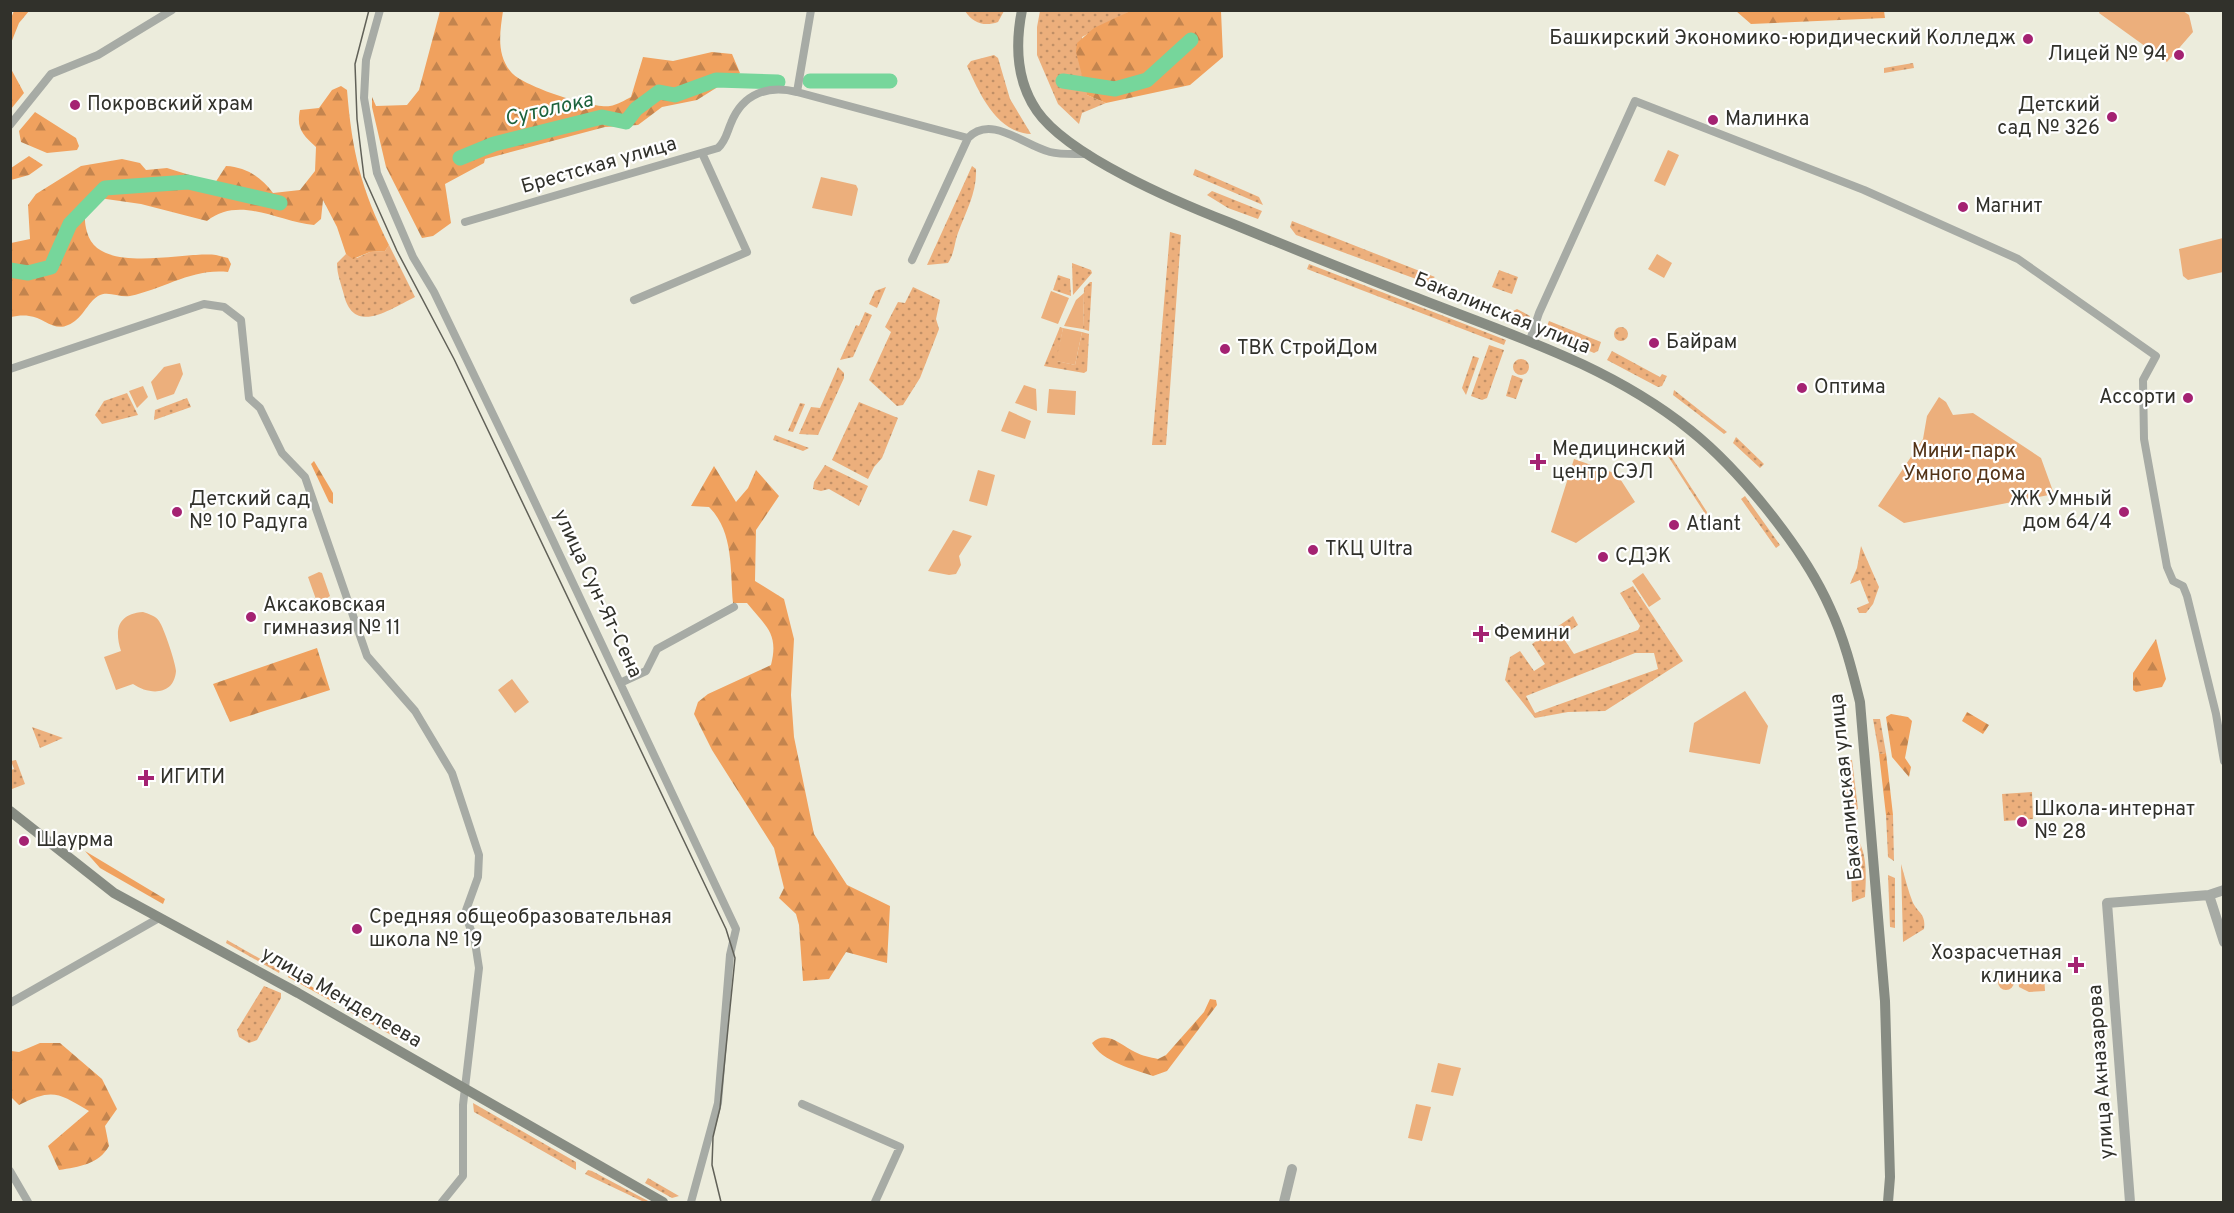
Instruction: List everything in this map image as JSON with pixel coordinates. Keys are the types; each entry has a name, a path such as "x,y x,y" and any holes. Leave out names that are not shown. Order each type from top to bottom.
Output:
{"main road":[{"name":"Бакалинская улица","path":"1022,10 1019,67 1026,93 1038,113 1053,128 1090,154 1144,186 1205,213 1413,297 1530,340 1629,389 1689,429 1718,454 1764,506 1828,604 1852,670 1862,714 1885,1001 1890,1177 1888,1203"},
{"name":"улица Менделеева","path":"10,811 114,893 290,989 663,1203"}],"street":[{"path":"10,125 51,74 98,55 172,10"},
{"name":"улица Сун-Ят-Сена","path":"380,10 366,60 364,98 377,173 413,257 439,302 736,929 730,955 718,1103 691,1203"},
{"path":"797,92 811,10"},
{"name":"Брестская улица","path":"465,222 702,153 722,145 739,109 756,93 777,88 968,138"},
{"path":"1530,340 1542,306 1635,101 1864,190 2018,259 2156,356 2144,380 2144,439 2168,567 2174,581 2183,585 2187,596 2220,713 2223,761"},
{"path":"912,260 968,138 976,130 992,128 1049,151 1090,154"},
{"path":"634,300 747,252 702,153"},
{"path":"10,369 58,351 204,304 224,307 241,320 249,398 260,408 282,453 305,477 367,656 415,711 452,773 479,855 478,877 465,913 475,942 479,968 464,1089 463,1176 442,1203"},
{"path":"620,683 646,671 657,649 734,607"},
{"path":"2223,890 2209,895 2223,942"},
{"name":"улица Акназарова","path":"2130,1203 2107,903 2209,895"},
{"path":"10,1003 159,918"},
{"path":"10,991 19,998"},
{"path":"802,1104 900,1148 875,1203"},
{"path":"1284,1203 1292,1169"},
{"path":"10,1171 28,1203"}],"green space":[{"path":"14,11 29,11 19,23 11,43 11,18"},
{"path":"440,11 503,11 501,50 511,72 542,90 588,104 610,106 631,97 643,57 673,61 712,52 732,54 740,73 697,100 662,107 638,125 605,127 485,159 484,163 445,184 451,223 433,236 422,238 386,167 372,107 372,97 376,106 407,105 419,90"},
{"path":"965,11 1004,11 998,22 984,24 975,21"},
{"path":"1040,11 1130,11 1082,37 1087,95 1106,103 1082,113 1079,124 1058,104 1037,55 1037,27"},
{"path":"1130,11 1221,11 1223,57 1190,85 1106,103 1087,95 1076,52 1077,43 1094,28"},
{"path":"1736,11 1884,11 1885,18 1751,24"},
{"path":"2100,11 2183,11 2189,15 2193,32 2167,62 2099,13"},
{"path":"994,55 998,58 1010,99 1031,134 1019,132 999,119 991,110 972,77 967,66 971,61"},
{"path":"1913,63 1914,68 1884,73 1884,68"},
{"path":"10,67 24,93 11,109 10,109"},
{"path":"341,86 347,90 359,170 371,206 389,245 385,251 370,252 353,259 346,254 337,227 323,200 321,219 314,225 246,210 233,210 207,221 141,204 92,197 85,214 87,232 94,245 107,254 124,258 216,255 228,258 231,264 228,272 202,273 130,296 102,294 94,299 73,323 63,327 29,316 11,317 11,243 30,239 28,205 36,194 81,166 122,159 140,163 146,170 167,168 215,183 226,166 240,168 263,182 273,193 300,190 315,171 316,147 307,139 300,127 300,110 319,108 332,90"},
{"path":"35,112 76,138 79,146 77,150 47,153 21,142 19,131"},
{"path":"1668,150 1679,155 1665,186 1654,181"},
{"path":"29,156 43,165 29,175 11,180 11,168"},
{"path":"972,166 976,169 975,186 950,259 948,263 927,265"},
{"path":"1195,169 1259,197 1263,205 1193,175"},
{"path":"821,177 856,185 858,189 852,216 812,208"},
{"path":"1212,191 1262,211 1258,219 1228,208 1207,195"},
{"path":"1292,221 1435,277 1427,283 1296,235 1290,227"},
{"path":"1170,232 1181,235 1166,445 1152,445"},
{"path":"2223,238 2223,272 2188,280 2183,276 2179,249"},
{"path":"389,245 415,297 374,316 364,317 356,314 349,307 344,295 337,263 346,254 357,258 370,252 385,251"},
{"path":"1657,254 1672,263 1664,278 1648,269"},
{"path":"1072,263 1091,270 1092,273 1073,295"},
{"path":"1309,264 1506,340 1504,345 1307,269"},
{"path":"1499,270 1518,277 1512,294 1492,287"},
{"path":"1058,275 1070,279 1071,296 1053,290"},
{"path":"1092,282 1089,331 1083,329 1084,288"},
{"path":"886,287 877,308 869,304 875,291"},
{"path":"913,287 940,300 936,319 939,329 920,378 903,405 897,406 869,380 891,332 885,327 898,302 905,303"},
{"path":"1051,291 1069,298 1058,324 1041,318"},
{"path":"1084,293 1083,329 1064,326 1076,300"},
{"path":"1517,309 1530,316 1524,323 1518,322 1511,312"},
{"path":"865,312 872,315 853,357 840,360 856,325 859,326"},
{"path":"1549,321 1601,342 1598,351 1594,353 1547,333 1545,331"},
{"path":"1060,327 1063,328 1057,361 1075,365 1082,332 1089,334 1087,371 1084,373 1044,366"},
{"path":"1618,327 1624,327 1628,334 1624,341 1618,341 1614,337 1614,331"},
{"path":"1063,328 1082,332 1075,365 1056,361"},
{"path":"1489,345 1504,350 1487,398 1482,400 1471,396"},
{"path":"1612,351 1660,377 1662,374 1667,376 1662,386 1658,387 1607,360"},
{"path":"1473,356 1479,358 1466,395 1462,388"},
{"path":"1521,359 1529,367 1521,375 1513,367"},
{"path":"180,363 183,374 174,394 157,400 151,382 164,367"},
{"path":"838,367 844,373 844,378 818,435 799,434 811,407 820,408"},
{"path":"1512,375 1523,379 1516,399 1506,396"},
{"path":"1024,385 1036,389 1037,411 1015,403"},
{"path":"143,386 148,397 137,408 129,391"},
{"path":"1049,389 1076,391 1075,415 1047,413"},
{"path":"1674,390 1727,432 1724,434 1673,395"},
{"path":"127,393 138,415 102,424 95,415 104,401"},
{"name":"Мини-парк Умного дома","path":"1939,397 1946,402 1953,415 1973,413 2041,458 2054,494 1904,523 1878,506 1923,439 1927,416"},
{"path":"187,398 191,407 154,420 155,410"},
{"path":"859,402 898,418 882,458 868,479 832,460"},
{"path":"800,403 805,404 793,432 788,431"},
{"path":"1009,411 1031,421 1025,439 1001,431"},
{"path":"775,435 809,448 803,451 773,440"},
{"path":"1736,437 1764,464 1760,468 1733,443"},
{"path":"1662,447 1665,447 1707,512 1706,515"},
{"path":"1574,459 1617,474 1635,502 1576,543 1551,532"},
{"path":"314,461 333,493 333,504 329,502 311,464"},
{"path":"825,465 868,486 859,506 829,489 821,491 813,489 814,482"},
{"path":"714,466 736,502 748,488 756,470 779,496 756,530 755,581 784,599 794,639 791,695 794,737 814,834 847,885 890,906 887,963 846,952 829,979 803,981 799,925 796,914 779,898 784,888 774,848 712,750 694,714 698,702 708,694 771,665 773,654 772,638 765,625 747,603 733,603 727,540 717,517 709,507 691,506"},
{"path":"978,470 995,475 987,506 969,501"},
{"path":"1745,496 1780,545 1776,548 1741,499"},
{"path":"953,530 972,536 959,556 961,565 956,574 928,571"},
{"path":"1861,546 1879,587 1873,604 1866,613 1859,613 1857,608 1869,603 1860,580 1850,584 1857,568"},
{"path":"322,573 330,596 320,603 317,602 308,577"},
{"path":"1643,573 1661,599 1649,607 1632,581"},
{"path":"1633,586 1683,661 1605,711 1568,712 1535,718 1505,680 1510,657 1520,651 1534,671 1545,664 1532,644 1573,616 1578,625 1562,636 1574,654 1638,630 1640,626 1620,593","holes":["1635,653 1654,653 1658,669 1535,713 1526,696"]},
{"path":"143,612 152,615 161,625 176,671 174,679 171,685 160,691 146,690 133,684 116,690 104,657 121,651 118,630 123,619"},
{"path":"2156,639 2166,679 2162,687 2136,692 2133,690 2133,673"},
{"path":"317,648 330,690 230,722 213,684"},
{"path":"512,679 529,702 515,713 498,690"},
{"path":"1745,691 1768,726 1760,764 1689,752 1694,723"},
{"path":"1967,712 1989,725 1983,734 1962,721"},
{"path":"1891,714 1908,717 1912,721 1905,758 1911,767 1909,777 1892,757 1886,717"},
{"path":"1873,719 1880,719 1886,753 1879,754"},
{"path":"32,727 63,738 40,748"},
{"path":"1886,753 1893,815 1886,815 1879,754"},
{"path":"16,760 25,784 12,789 11,770 14,769 11,761"},
{"path":"1852,760 1858,809 1846,814 1845,762"},
{"path":"2032,792 2033,819 2004,821 2002,794"},
{"path":"1886,815 1893,815 1894,861 1888,857"},
{"path":"1850,833 1860,845 1866,871 1865,897 1852,902"},
{"path":"85,851 165,899 163,904 100,868"},
{"path":"1901,864 1911,898 1923,917 1924,924 1924,929 1903,942"},
{"path":"1888,875 1895,878 1895,928 1890,927"},
{"path":"227,940 280,970 279,973 226,943"},
{"path":"290,974 336,1001 335,1003 288,977"},
{"path":"2006,974 2014,982 2006,990 1998,982"},
{"path":"2044,976 2045,991 2029,992 2019,987 2018,977"},
{"path":"264,986 281,993 281,998 257,1040 249,1043 239,1037 237,1030"},
{"path":"1210,999 1216,1000 1217,1005 1167,1071 1153,1076 1128,1068 1103,1055 1092,1043 1097,1039 1108,1038 1138,1053 1158,1059 1166,1055 1204,1012"},
{"path":"345,1005 401,1038 400,1040 343,1008"},
{"path":"40,1043 60,1043 102,1079 117,1109 105,1126 109,1146 100,1157 88,1164 59,1170 48,1146 89,1111 70,1100 55,1095 40,1096 19,1105 11,1097 11,1051 19,1052"},
{"path":"1438,1063 1461,1068 1453,1096 1431,1092"},
{"path":"473,1103 576,1162 576,1170 474,1112"},
{"path":"1416,1104 1431,1107 1422,1141 1408,1138"},
{"path":"588,1170 650,1202 644,1202 585,1174"},
{"path":"648,1178 679,1196 672,1198 645,1183"}],"waterway":[{"name":"Сутолока","path":"1063,81 1115,89 1147,80 1191,40"},
{"name":"Сутолока","path":"460,158 494,144 602,117 626,122 636,109 659,92 675,95 716,80 778,82"},
{"name":"Сутолока","path":"810,81 890,81"},
{"name":"Сутолока","path":"10,270 28,273 51,267 70,224 105,188 188,182 280,203"}],"tram line":[{"path":"369,10 355,64 357,119 364,177 397,251 454,359 726,929 735,958 720,1108 713,1137 712,1165 721,1202"}],"place":[{"name":"Башкирский Экономико-юридический Колледж","path":"2028,39"},
{"name":"Лицей № 94","path":"2179,55"},
{"name":"Покровский храм","path":"75,105"},
{"name":"Детский сад № 326","path":"2112,117"},
{"name":"Малинка","path":"1713,120"},
{"name":"Магнит","path":"1963,207"},
{"name":"Байрам","path":"1654,343"},
{"name":"ТВК СтройДом","path":"1225,349"},
{"name":"Оптима","path":"1802,388"},
{"name":"Ассорти","path":"2188,398"},
{"name":"Медицинский центр СЭЛ","path":"1538,462"},
{"name":"Детский сад № 10 Радуга","path":"177,512"},
{"name":"ЖК Умный дом 64/4","path":"2124,512"},
{"name":"Atlant","path":"1674,525"},
{"name":"ТКЦ Ultra","path":"1313,550"},
{"name":"СДЭК","path":"1603,557"},
{"name":"Аксаковская гимназия № 11","path":"251,617"},
{"name":"Фемини","path":"1481,634"},
{"name":"ИГИТИ","path":"146,778"},
{"name":"Школа-интернат № 28","path":"2022,822"},
{"name":"Шаурма","path":"24,841"},
{"name":"Средняя общеобразовательная школа № 19","path":"357,929"},
{"name":"Хозрасчетная клиника","path":"2076,965"}]}
